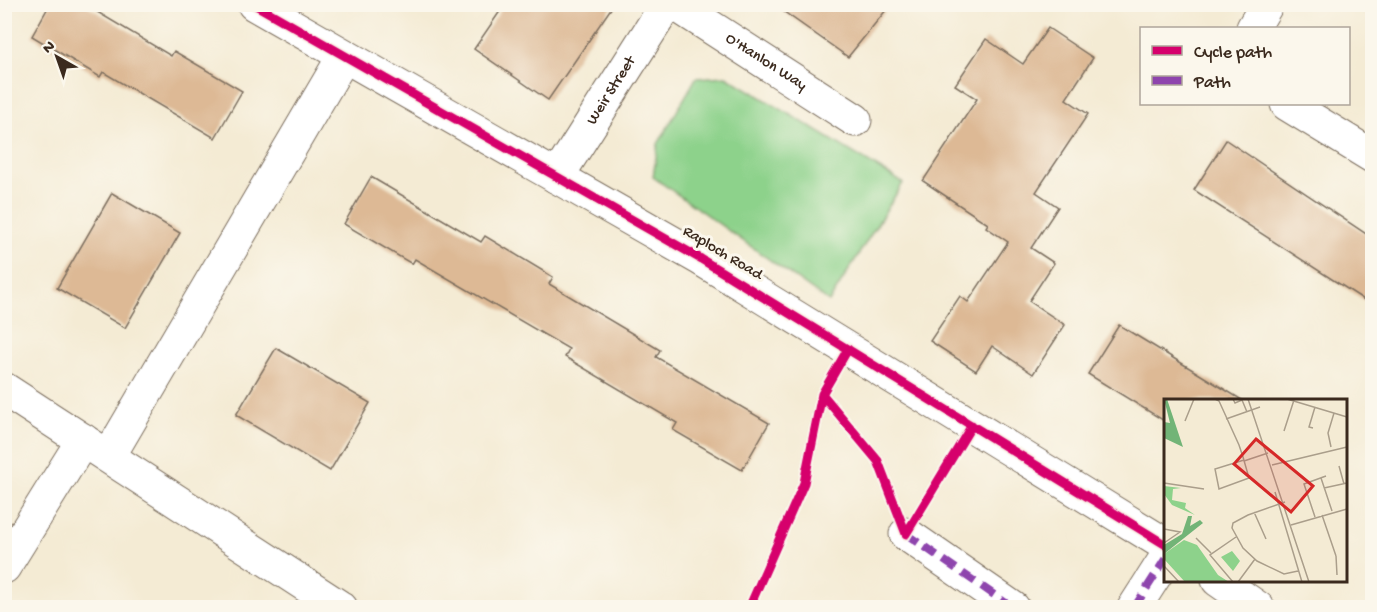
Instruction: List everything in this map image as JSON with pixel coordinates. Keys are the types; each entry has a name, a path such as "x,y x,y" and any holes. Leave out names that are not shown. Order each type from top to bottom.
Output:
{"street":[{"name":"Raploch Road","path":"254,4 701,259 1164,544"},
{"name":"Weir Street","path":"557,177 667,4"},
{"name":"O'Hanlon Way","path":"675,4 855,120"},
{"path":"1254,27 1268,4"},
{"path":"4,567 96,448 344,56"},
{"path":"1289,105 1372,156"},
{"path":"4,389 341,608"},
{"path":"906,534 1013,608"},
{"path":"1134,608 1164,561"},
{"path":"1221,582 1258,608"}],"green space":[{"path":"726,76 903,183 829,302 653,177 658,144 696,78"}],"building":[{"path":"50,4 84,4 171,56 174,51 242,91 215,138 103,72 100,77 32,36"},
{"path":"505,4 614,4 548,100 474,49"},
{"path":"773,4 891,4 848,57"},
{"path":"1048,28 1093,58 1066,99 1088,114 1036,192 1058,207 1031,248 1054,263 1029,301 1065,325 1033,374 992,346 976,371 930,341 960,296 968,302 1008,242 986,227 988,224 923,181 977,99 955,85 986,39 1023,64"},
{"path":"1226,140 1372,238 1372,305 1194,190"},
{"path":"371,177 481,242 485,236 553,277 549,284 660,350 656,357 769,423 742,470 673,430 677,423 565,357 569,349 415,259 412,264 344,224"},
{"path":"112,193 180,233 125,328 57,288"},
{"path":"1119,325 1240,399 1164,399 1164,421 1088,374"},
{"path":"276,348 370,403 330,471 236,415"}],"marked path":[{"path":"906,534 1013,608"},
{"path":"1134,608 1164,561"}],"cycle path":[{"path":"254,4 701,259 1164,544"},
{"path":"848,349 822,394 878,461 906,534"},
{"path":"749,608 804,483 822,394"},
{"path":"906,534 972,425"}]}
